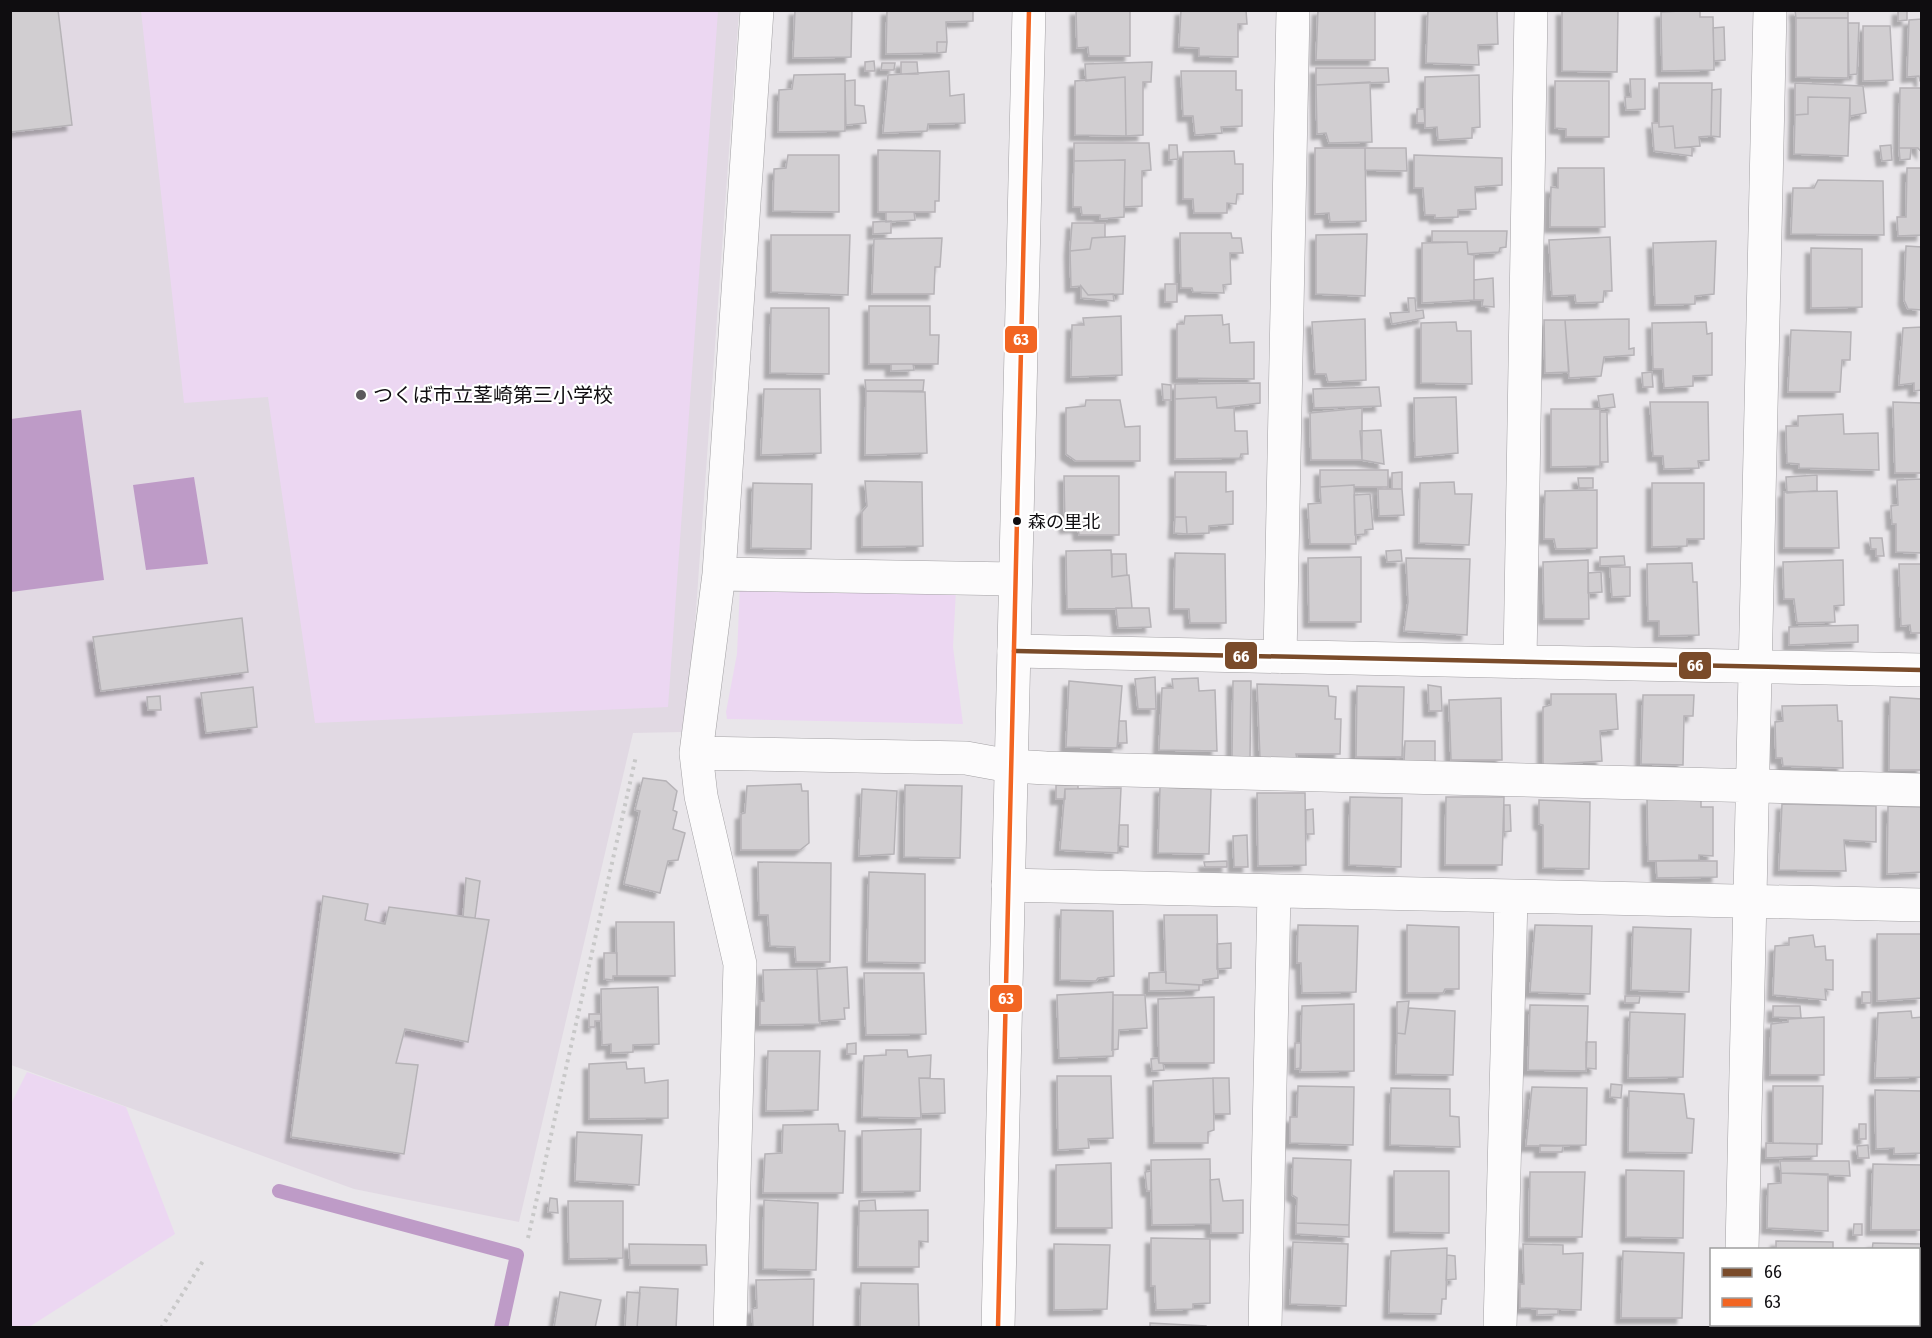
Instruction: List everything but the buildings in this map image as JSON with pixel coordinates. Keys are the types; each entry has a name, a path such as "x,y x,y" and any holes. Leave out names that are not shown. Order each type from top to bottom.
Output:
{"street":[{"path":"730,1328 740,964 701,796 696,753 719,574 757,10"},
{"path":"998,1328 1029,10"},
{"path":"1280,657 1293,10"},
{"path":"1520,662 1531,10"},
{"path":"1742,1248 1748,902 1770,10"},
{"path":"719,574 1015,579"},
{"path":"1014,651 1922,670"},
{"path":"696,753 966,758 1010,766 1922,789"},
{"path":"1008,885 1922,905"},
{"path":"1264,1328 1274,891"},
{"path":"1500,1328 1511,897"}],"path":[{"path":"528,1238 636,756"},
{"path":"161,1328 203,1261"}],"shaded area":[{"name":"つくば市立茎崎第三小学校","path":"10,11 739,11 693,652 682,732 633,733 519,1222 354,1189 11,1065"},
{"path":"141,11 718,11 668,707 315,723 268,397 184,403"},
{"path":"81,410 104,580 11,592 11,419"},
{"path":"194,477 208,564 146,570 133,485"},
{"path":"740,586 956,589 953,647 963,724 727,719 726,712 737,654"},
{"path":"27,1072 126,1107 175,1234 29,1327 11,1327 11,1104"}],"waterway":[{"path":"279,1191 517,1255 501,1328"}],"transit line":[{"name":"63","path":"998,1328 1029,10"},
{"name":"66","path":"1014,651 1922,670"}],"place":[{"name":"つくば市立茎崎第三小学校","path":"361,395"},
{"name":"森の里北","path":"1017,521"}]}
